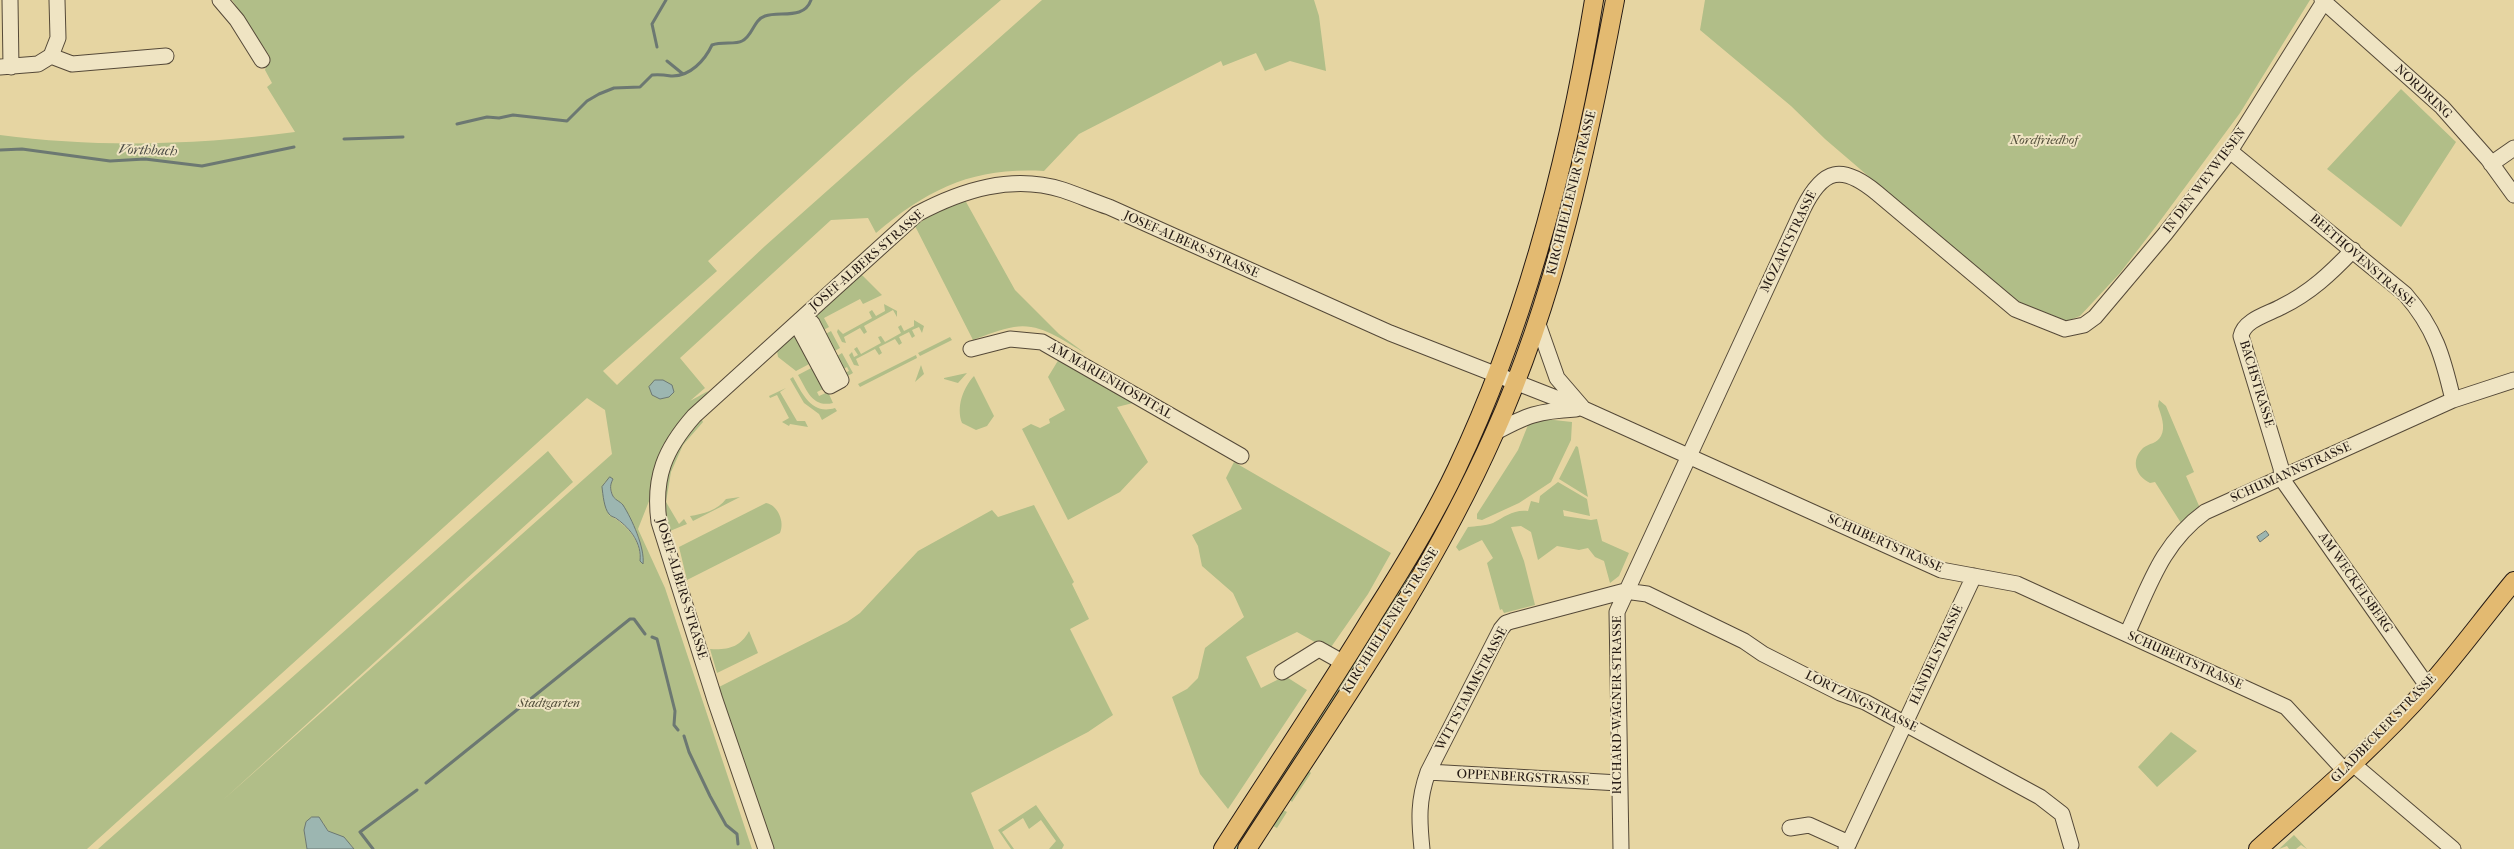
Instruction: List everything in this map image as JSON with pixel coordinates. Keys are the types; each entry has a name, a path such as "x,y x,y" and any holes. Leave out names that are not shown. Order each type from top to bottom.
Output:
{"main road":[{"name":"KIRCHHELLENER STRASSE","path":"1224,849 1344,663 1411,555 1457,469 1498,375 1518,321 1547,222 1584,65 1594,0"},
{"name":"KIRCHHELLENER STRASSE","path":"1247,849 1405,602 1450,526 1494,433 1538,324 1559,251 1589,136 1614,0"},
{"name":"GLADBECKER STRASSE","path":"2258,849 2349,767 2428,687 2514,581"}],"street":[{"path":"10,0 6,67 38,64 51,56 58,38 57,0"},
{"path":"220,0 237,20 262,60"},
{"name":"IN DEN WEYWIESEN","path":"2056,327 2064,329 2084,325 2095,317 2165,234 2230,151 2324,1"},
{"name":"NORDRING","path":"2324,1 2442,107 2491,164 2514,195"},
{"path":"51,56 72,64 166,56"},
{"path":"2491,164 2514,148"},
{"name":"BEETHOVENSTRASSE","path":"2230,151 2405,294 2429,324 2446,368 2453,400"},
{"name":"MOZARTSTRASSE","path":"1688,456 1813,190 1823,179 1834,174 1855,176 1864,181 2015,309 2056,327"},
{"name":"JOSEF-ALBERS-STRASSE","path":"766,849 715,700 659,522 656,502 662,466 674,439 694,416 917,214 948,198 977,188 1006,184 1034,185 1062,190 1109,207 1390,333 1498,375"},
{"name":"BACHSTRASSE","path":"2282,479 2281,468 2242,341 2242,330 2249,323 2295,300 2314,288 2353,250"},
{"name":"SCHUBERTSTRASSE","path":"1538,324 1557,378 1584,409"},
{"name":"AM MARIENHOSPITAL","path":"971,348 1010,339 1042,342 1241,456"},
{"path":"1498,375 1515,382"},
{"name":"SCHUMANNSTRASSE","path":"2126,634 2161,559 2182,530 2205,512 2229,499 2282,479 2453,400 2514,380"},
{"name":"SCHUBERTSTRASSE","path":"1515,382 1584,409 1941,570 2017,584 2286,707 2349,767 2370,779 2453,849"},
{"name":"SCHUBERTSTRASSE","path":"1494,433 1524,416 1549,410 1584,409"},
{"name":"RICHARD-WAGNER-STRASSE","path":"1621,849 1617,612 1625,591 1688,456"},
{"name":"AM WECKELSBERG","path":"2282,479 2428,687"},
{"name":"HÄNDELSTRASSE","path":"1790,828 1809,825 1847,846 1974,576"},
{"name":"LORTZINGSTRASSE","path":"1625,591 1647,594 1713,625 1744,641 1763,654 1905,723 2040,797 2062,814 2071,845"},
{"name":"WITTSTAMMSTRASSE","path":"1422,849 1419,813 1420,792 1428,772 1506,623 1625,591"},
{"name":"KIRCHHELLENER STRASSE","path":"1282,672 1319,649 1344,663"},
{"name":"OPPENBERGSTRASSE","path":"1428,772 1619,783"}],"green space":[{"name":"Stadtgarten","path":"232,0 1001,0 912,76 708,261 717,271 603,371 617,385 765,246 1042,0 1314,0 1319,16 1326,71 1290,61 1265,71 1256,53 1223,66 1221,61 1079,134 1044,171 996,173 974,177 954,184 915,204 876,233 868,218 831,220 680,358 705,388 690,401 708,391 653,491 638,529 665,588 752,849 354,849 347,841 329,831 323,822 304,831 307,849 98,849 548,451 573,482 223,800 612,454 605,410 587,398 87,849 0,849 0,135 74,142 148,143 222,140 295,132 267,87 272,83 265,70 269,55","holes":["613,479 610,486 613,496 629,516 639,538 643,564 640,561 640,554 636,540 632,534 621,523 609,515 604,483"]},
{"name":"Nordfriedhof","path":"1705,0 2310,0 2240,113 2157,225 2120,273 2080,316 2067,321 2048,317 2008,296 1825,139 1791,106 1700,30"},
{"path":"2401,89 2456,142 2401,227 2327,169"},
{"path":"965,200 1015,290 1059,334 1085,353 1060,338 1033,327 1024,326 1009,328 973,340 915,226 931,215"},
{"path":"861,274 882,295 863,304 860,299 824,318 829,327 820,332 813,318"},
{"path":"884,304 897,311 897,317 893,310 864,326 867,332 864,334 860,328 844,337 846,343 842,342 837,332 838,329 843,334 872,318 869,312 872,310 876,316 885,311"},
{"path":"914,320 924,326 922,333 919,327 912,330 915,336 912,338 909,332 899,337 902,343 899,345 895,339 879,347 882,353 879,355 875,349 856,359 859,366 854,365 849,355 852,352 854,357 858,355 854,349 857,347 861,354 881,343 878,337 881,336 885,342 901,333 898,327 901,325 904,331 914,326"},
{"path":"831,331 840,348 831,353 822,336"},
{"path":"797,332 813,362 796,371 778,357 777,351"},
{"path":"950,337 952,340 920,356 918,353"},
{"path":"842,353 853,373 844,378 842,374 849,371 847,367 840,371 834,358"},
{"path":"916,355 917,358 860,387 858,384"},
{"path":"1059,359 1133,403 1117,407 1148,462 1120,492 1068,520 1022,429 1031,424 1040,428 1050,423 1049,419 1065,410 1048,377"},
{"path":"921,365 924,374 915,382"},
{"path":"815,366 823,389 817,392 819,396 828,392 833,403 820,403 815,400 807,392 798,375"},
{"path":"967,373 958,383 944,379 944,378"},
{"path":"974,376 994,416 987,426 976,430 962,423 960,417 960,404 964,392"},
{"path":"793,377 805,397 814,406 820,409 835,408 837,411 822,420 819,414 804,403 790,379"},
{"path":"786,388 780,392 797,421 805,421 808,427 790,424 789,426 782,422 789,418 777,395 770,398 769,396"},
{"path":"1499,394 1468,467 1421,562 1239,849 1231,849"},
{"path":"2159,400 2166,406 2194,472 2186,476 2200,508 2181,523 2155,482 2150,483 2145,480 2136,468 2139,453 2145,446 2157,441 2161,436 2163,429 2158,406"},
{"path":"1545,419 1572,422 1571,440 1551,482 1519,503 1482,520 1477,519 1477,514 1518,450 1528,425"},
{"path":"702,420 703,422 683,445 671,472 666,502 679,524 684,519 687,524 670,531 666,522 665,500 668,474 677,450 684,438 692,428"},
{"path":"1576,446 1578,447 1588,497 1559,479"},
{"path":"1234,462 1391,553 1368,594 1329,650 1297,632 1246,657 1261,688 1285,676 1307,690 1228,809 1200,774 1172,697 1187,689 1198,678 1205,648 1244,617 1233,593 1202,566 1198,546 1192,535 1242,509 1226,478"},
{"path":"1558,482 1587,499 1590,516 1563,510 1564,516 1591,520 1597,519 1602,541 1629,553 1619,576 1610,583 1604,561 1595,557 1588,548 1579,550 1557,546 1538,560 1531,532 1521,526 1511,527 1524,561 1535,605 1504,613 1502,609 1500,610 1487,563 1493,558 1482,540 1459,551 1456,547 1468,527 1490,524 1514,512 1528,511 1531,501 1539,503 1540,496"},
{"path":"740,497 693,521 690,516 715,509 726,499"},
{"path":"766,503 770,504 777,510 782,524 780,533 687,580 679,547"},
{"path":"1034,505 1074,582 1072,584 1089,619 1070,629 1113,715 1088,732 971,793 994,849 774,849 719,687 847,622 860,613 918,551 992,510 998,517"},
{"path":"749,631 758,653 717,673 710,649 732,647 742,641"},
{"path":"2171,732 2197,751 2157,787 2138,767"},
{"path":"1309,771 1311,773 1292,802 1290,800"},
{"path":"1036,805 1064,845 1062,849 1049,849 1056,841 1041,820 1029,829 1023,818 1002,832 1014,849 1011,849 998,830"},
{"path":"1283,810 1287,812 1277,828 1273,826"},
{"path":"2294,835 2307,849 2301,845 2296,849 2289,849 2287,846 2279,849"}],"water":[{"path":"655,380 663,380 672,385 674,392 669,397 660,399 652,395 649,387"},
{"path":"610,477 613,479 611,483 611,492 613,496 623,505 637,534 642,550 643,564 640,561 637,543 631,532 607,511 602,487"},
{"path":"2266,531 2269,535 2260,542 2257,537"},
{"path":"312,817 319,817 328,831 344,837 354,849 307,849 304,830 306,822"}],"waterway":[{"path":"657,47 652,24 666,0"},
{"name":"Vorthbach","path":"457,124 487,117 499,118 513,115 567,121 587,101 599,94 614,88 640,87 652,75 678,76 684,74 701,62 712,45 742,41 749,36 755,24 761,18 771,15 797,13 808,6 811,0"},
{"path":"667,61 683,74"},
{"name":"Vorthbach","path":"344,139 403,137"},
{"name":"Vorthbach","path":"0,150 22,149 110,161 145,159 202,166 294,147"},
{"path":"426,783 630,619 634,619 645,634"},
{"path":"652,637 657,639 675,711 674,725 678,730"},
{"path":"684,736 689,752 710,796 726,825 737,834 738,844"},
{"path":"373,849 360,832 417,790"}]}
